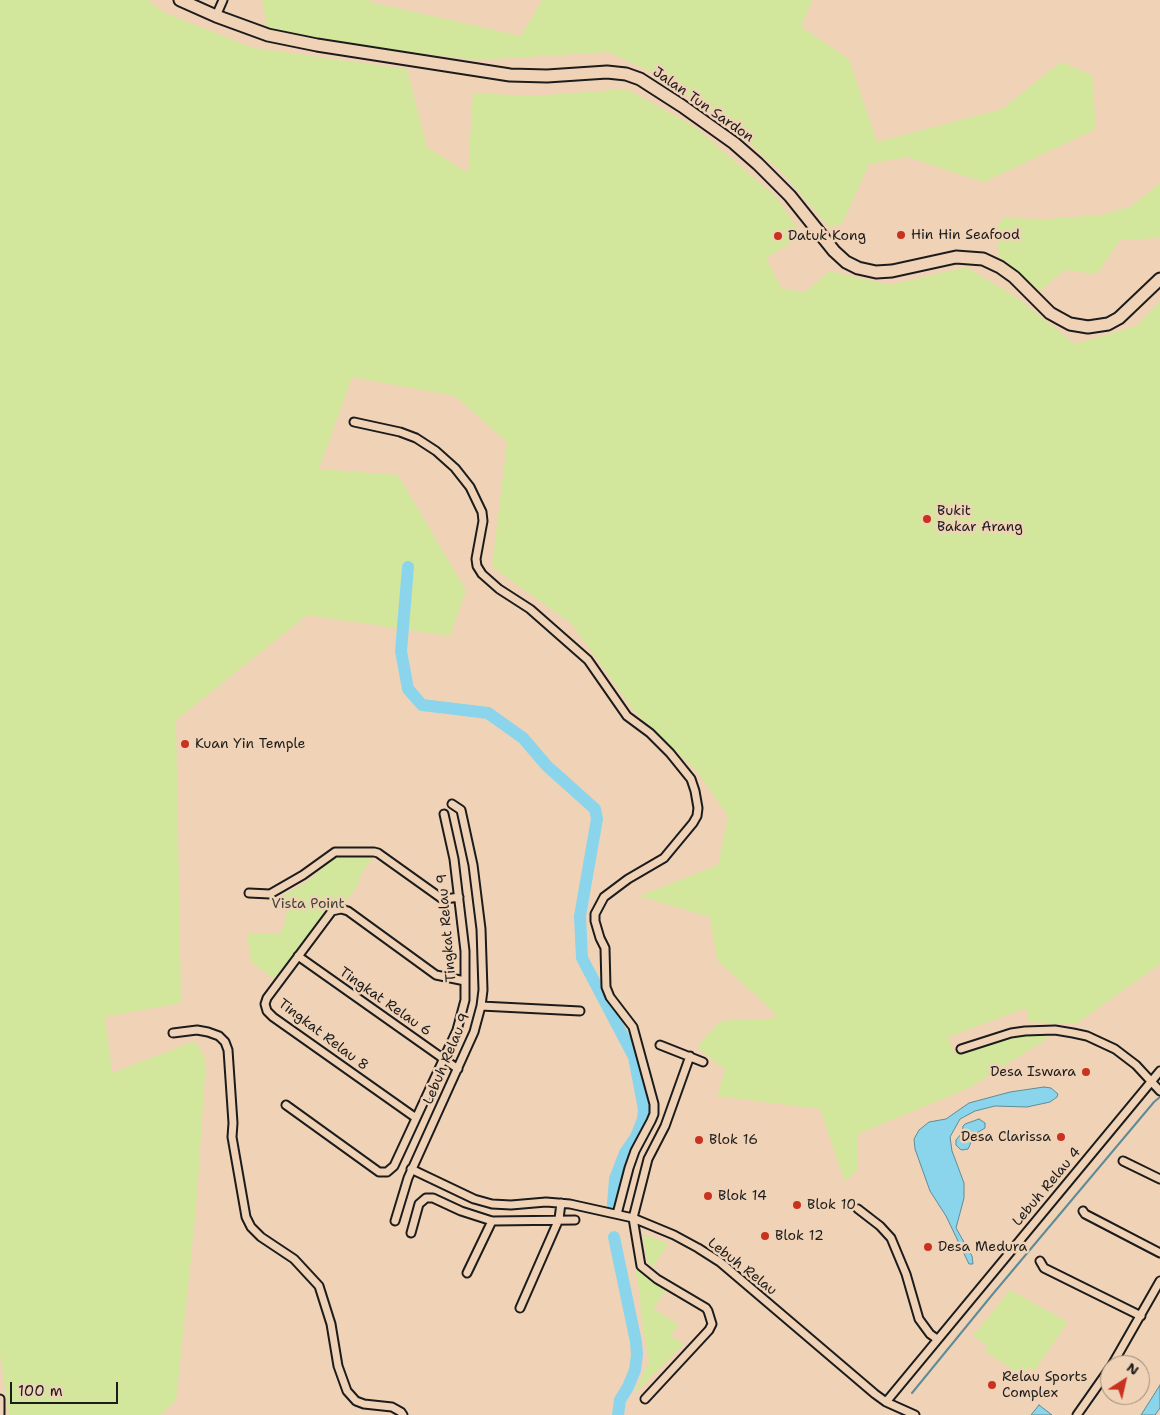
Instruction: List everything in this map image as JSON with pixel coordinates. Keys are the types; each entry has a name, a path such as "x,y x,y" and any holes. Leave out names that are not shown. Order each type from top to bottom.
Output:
{"main road":[{"name":"Jalan Tun Sardon","path":"180,0 216,16 268,35 309,43 510,75 547,76 607,72 626,74 640,79 734,143 790,196 834,251 846,262 858,268 876,272 892,271 956,257 983,259 1000,267 1014,278 1050,313 1070,324 1088,327 1108,324 1119,318 1160,279"}],"street":[{"path":"216,16 223,0"},
{"path":"354,422 400,432 416,438 436,451 455,468 470,487 482,512 483,521 476,559 477,566 482,574 499,589 530,609 588,660 627,716 650,733 670,753 691,779 695,791 698,808 697,816 693,823 664,858 628,878 604,896 595,914 597,929 605,948 606,987 610,997 634,1027 654,1104 654,1114 634,1151 618,1214"},
{"name":"Lebuh Relau 9","path":"395,1221 411,1169 458,1069 478,1019 481,1006 483,990 481,929 473,865 461,810 452,804"},
{"name":"Tingkat Relau 9","path":"286,1105 379,1172 387,1172 394,1166 457,1030 465,1000 465,950 454,859 444,814"},
{"path":"249,892 270,894 303,876 335,852 365,852 378,853 440,898 459,897"},
{"path":"298,956 332,911 341,909 348,911 436,975 465,981"},
{"name":"Tingkat Relau 6","path":"298,956 458,1069"},
{"name":"Tingkat Relau 8","path":"298,956 267,998 265,1004 267,1011 416,1118"},
{"path":"481,1006 580,1011"},
{"path":"961,1049 1011,1033 1038,1029 1064,1031 1087,1036 1115,1049 1136,1065 1160,1091"},
{"path":"173,1032 196,1030 208,1032 219,1036 225,1042 228,1050 233,1123 232,1136 246,1217 251,1227 261,1237 294,1258 319,1286 331,1324 338,1366 347,1391 356,1401 364,1404 392,1407 401,1412 402,1415"},
{"path":"660,1045 703,1062"},
{"path":"645,1399 709,1330 712,1324 706,1308 656,1278 641,1266 633,1218 648,1159 665,1126 690,1056"},
{"name":"Lebuh Relau 4","path":"886,1402 1160,1071"},
{"path":"1123,1161 1160,1179"},
{"name":"Lebuh Relau","path":"411,1169 474,1199 492,1204 561,1203 633,1218 674,1235 720,1262 864,1386 886,1402 916,1415"},
{"path":"411,1233 419,1204 426,1198 433,1198 492,1221 575,1220"},
{"path":"520,1308 559,1219 561,1203"},
{"path":"858,1209 880,1226 891,1238 906,1274 919,1319 930,1334 937,1339"},
{"path":"1083,1211 1085,1214 1160,1253"},
{"path":"467,1273 492,1221"},
{"path":"1040,1261 1044,1268 1141,1316"},
{"path":"1118,1355 1160,1281"},
{"path":"1078,1415 1100,1382"},
{"path":"0,1399 0,1414"}],"green space":[{"path":"0,0 148,0 165,13 254,48 407,69 427,147 468,173 473,93 534,96 627,89 695,127 776,197 803,236 766,258 782,289 806,292 829,271 890,285 966,267 1016,297 1075,344 1136,326 1160,301 1160,964 1076,1024 1029,1022 1026,1008 948,1037 954,1053 1018,1034 1050,1037 969,1088 858,1134 858,1169 845,1182 820,1109 717,1096 725,1070 697,1047 720,1021 777,1018 773,1011 717,960 710,917 639,896 718,865 728,816 696,770 634,711 571,623 492,567 507,442 455,396 352,377 319,469 398,475 466,590 450,636 307,615 176,720 181,1003 105,1017 112,1073 195,1041 206,1060 196,1210 176,1401 160,1415 9,1415 0,1354"},
{"path":"262,0 370,0 370,2 521,36 542,0 812,0 801,27 849,59 877,142 1002,109 1061,62 1092,75 1096,129 984,182 907,157 869,164 842,224 829,227 785,176 729,124 654,73 608,52 478,60 268,35"},
{"path":"1160,183 1160,238 1120,240 1097,274 1064,270 1040,291 999,256 996,228 1004,218 1045,219 1100,215 1130,207"},
{"name":"Vista Point","path":"336,857 372,858 359,877 360,882 343,905 334,906 329,909 274,979 251,962 247,933 278,934 284,927 288,904 272,901 305,883"},
{"path":"643,1234 668,1244 653,1267 647,1261"},
{"path":"635,1269 666,1289 654,1309 678,1324 671,1336 684,1344 634,1394 649,1361"},
{"path":"1010,1290 1068,1322 1034,1371 1028,1367 1022,1376 985,1351 988,1346 973,1336"}],"water":[{"path":"1044,1087 1051,1088 1058,1094 1057,1097 1050,1102 1027,1107 995,1106 975,1111 960,1119 950,1137 952,1151 964,1183 964,1198 956,1228 972,1256 973,1264 969,1264 946,1216 930,1191 915,1149 914,1139 919,1130 929,1122 946,1119 969,1103 1010,1092"},
{"path":"979,1119 985,1123 985,1128 975,1134 968,1149 960,1149 956,1145 956,1140 962,1133 963,1126"},
{"path":"1160,1385 1160,1408 1155,1415 1141,1415 1147,1405 1150,1405 1150,1401"},
{"path":"1039,1405 1052,1415 1031,1415"}],"waterway":[{"path":"408,567 401,651 408,689 422,705 488,713 523,738 547,766 595,809 597,819 580,916 582,958 634,1057 644,1109 643,1119 636,1137 625,1153 615,1179 613,1204"},
{"path":"912,1393 992,1295 1160,1097"},
{"path":"614,1237 636,1342 637,1355 635,1370 620,1400 618,1415"}],"place":[{"name":"Hin Hin Seafood","path":"901,235"},
{"name":"Datuk Kong","path":"778,236"},
{"name":"Bukit Bakar Arang","path":"927,519"},
{"name":"Kuan Yin Temple","path":"185,744"},
{"name":"Desa Iswara","path":"1086,1072"},
{"name":"Desa Clarissa","path":"1061,1137"},
{"name":"Blok 16","path":"699,1140"},
{"name":"Blok 14","path":"708,1196"},
{"name":"Blok 10","path":"797,1205"},
{"name":"Blok 12","path":"765,1236"},
{"name":"Desa Medura","path":"928,1247"},
{"name":"Relau Sports Complex","path":"992,1385"}]}
